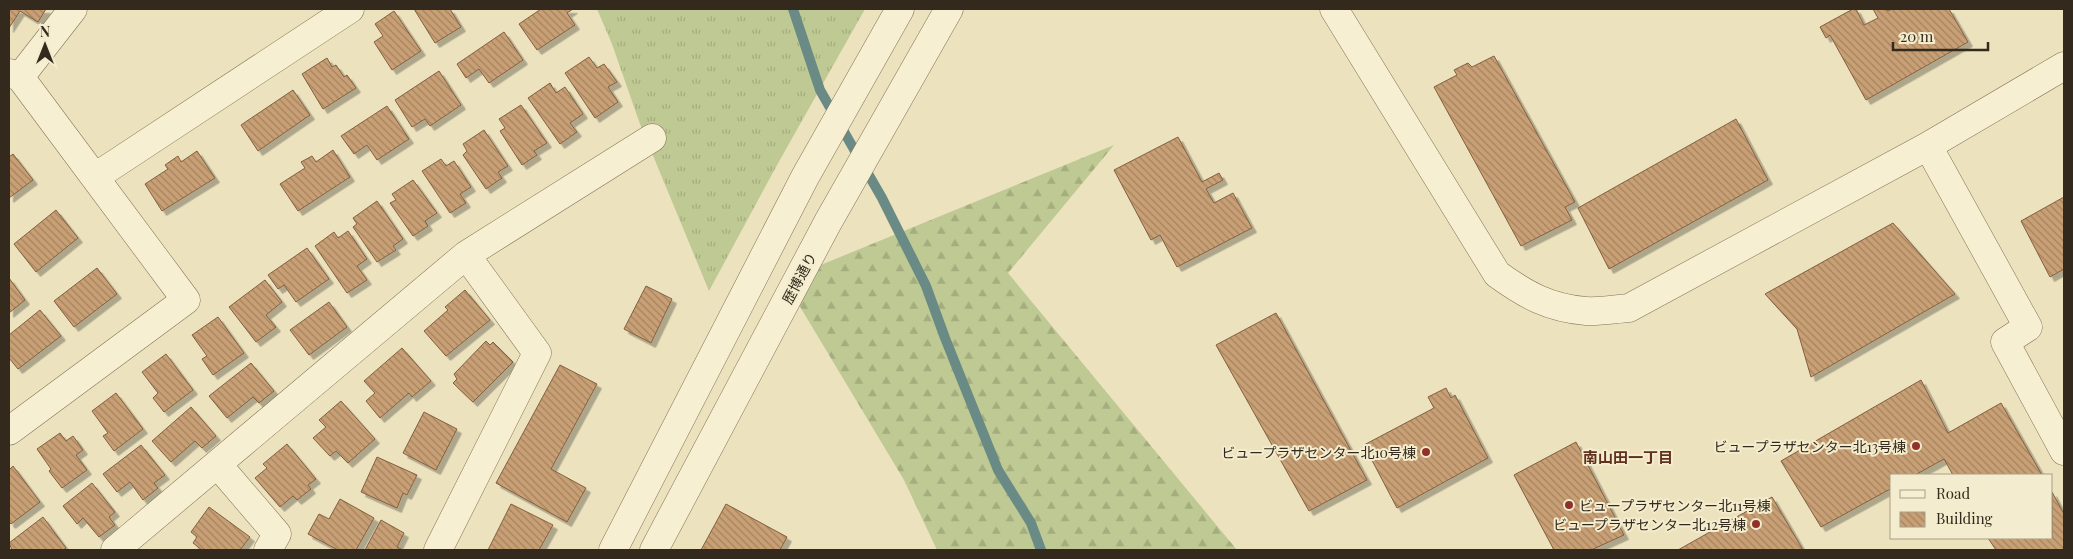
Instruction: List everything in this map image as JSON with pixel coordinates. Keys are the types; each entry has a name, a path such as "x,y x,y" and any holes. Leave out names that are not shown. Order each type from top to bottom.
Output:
{"street":[{"path":"10,429 186,300 94,177 14,75 73,9"},
{"path":"94,177 350,9"},
{"path":"613,550 805,177 900,9"},
{"name":"歴博通り","path":"654,550 828,222 949,9"},
{"path":"1334,9 1497,274 1524,294 1556,306 1587,311 1629,308 1928,146 2064,66"},
{"path":"115,550 466,255 652,138"},
{"path":"1928,146 2028,327 2006,342 2064,451"},
{"path":"438,550 537,353 466,255"},
{"path":"218,465 277,534 268,550"}],"green space":[{"path":"597,9 865,9 709,291 640,124 612,44"},
{"path":"1114,145 1008,273 1237,550 937,550 904,480 784,280"}],"building":[{"path":"9,9 46,9 38,22 20,11 9,28"},
{"path":"414,9 450,9 461,27 435,43"},
{"path":"541,9 573,9 567,13 575,25 537,50 519,24"},
{"path":"1856,9 1864,25 1878,18 1873,9 1886,9 1888,11 1892,9 1949,9 1968,42 1866,100 1830,35 1826,38 1820,27"},
{"path":"394,11 421,51 392,70 374,42 383,36 375,24"},
{"path":"504,32 523,60 489,83 479,69 466,78 457,64"},
{"path":"1494,56 1575,202 1565,207 1572,220 1521,246 1434,87 1457,75 1454,70 1468,63 1472,67"},
{"path":"589,57 597,68 604,64 617,82 608,87 618,102 595,118 565,73"},
{"path":"327,58 332,67 336,65 344,77 347,75 356,88 323,109 302,74"},
{"path":"439,71 461,105 430,126 425,119 412,127 395,100"},
{"path":"550,83 556,93 565,87 583,114 570,123 577,132 560,144 528,98"},
{"path":"293,90 310,115 258,151 241,125"},
{"path":"521,105 547,143 534,151 537,155 522,165 500,131 505,128 499,119"},
{"path":"387,106 409,139 377,160 367,145 354,154 341,136"},
{"path":"1736,119 1768,180 1609,269 1578,208"},
{"path":"484,130 508,166 498,172 502,178 486,189 463,155 467,151 463,144"},
{"path":"1178,137 1202,182 1219,173 1223,180 1206,189 1214,203 1233,193 1252,228 1177,267 1160,235 1151,240 1114,170"},
{"path":"333,150 350,177 298,211 280,184 305,168 301,162 312,156 316,162"},
{"path":"197,151 215,178 162,211 145,184 168,169 165,165 178,156 181,162"},
{"path":"13,154 33,180 9,198 9,157"},
{"path":"441,159 446,166 454,161 471,187 460,194 466,203 450,213 422,171"},
{"path":"413,180 437,213 425,221 428,226 413,236 390,203 396,200 392,194"},
{"path":"2064,197 2064,269 2050,277 2021,221"},
{"path":"377,201 403,239 393,246 396,250 377,262 353,227 357,224 353,218"},
{"path":"56,210 78,238 36,272 14,244"},
{"path":"1893,223 1955,294 1811,377 1797,329 1765,294"},
{"path":"348,231 367,259 357,266 367,280 347,293 315,246 334,232 338,238"},
{"path":"307,248 329,279 296,302 284,285 278,289 268,275"},
{"path":"97,268 117,294 74,327 54,301"},
{"path":"9,278 25,300 9,313"},
{"path":"265,280 282,302 266,315 276,327 256,342 229,307"},
{"path":"646,286 672,299 651,343 624,329"},
{"path":"465,290 490,320 446,356 424,331 448,310 445,307"},
{"path":"329,302 347,327 309,355 290,330"},
{"path":"40,310 61,336 18,369 9,358 9,335"},
{"path":"1276,313 1367,480 1309,511 1216,345"},
{"path":"218,317 244,353 213,375 202,359 207,356 192,335"},
{"path":"486,341 490,345 493,342 513,362 473,402 453,383 457,379 454,374"},
{"path":"402,348 431,381 412,397 409,393 380,418 366,401 375,393 364,381"},
{"path":"166,354 193,390 164,412 153,398 158,393 142,372"},
{"path":"251,363 274,391 259,403 253,397 227,418 209,396"},
{"path":"560,365 597,384 551,469 586,488 567,522 496,483"},
{"name":"ビュープラザセンター北13号棟","path":"1921,380 1948,433 2001,403 2041,474 1952,474 1944,459 1917,474 1890,474 1890,489 1821,527 1781,461"},
{"name":"ビュープラザセンター北10号棟","path":"1446,388 1451,398 1455,395 1488,458 1397,508 1364,445 1434,408 1428,397"},
{"path":"116,393 143,429 114,451 103,436 108,433 92,411"},
{"path":"341,401 375,439 348,463 336,451 330,456 313,438 326,427 319,420"},
{"path":"191,407 216,436 202,448 195,441 171,462 152,441"},
{"path":"424,412 457,429 436,470 403,453"},
{"path":"60,433 66,441 73,436 83,450 76,455 87,470 62,488 49,471 51,469 37,449"},
{"name":"ビュープラザセンター北11号棟","path":"1576,442 1624,535 1591,550 1554,550 1514,475"},
{"path":"287,444 316,479 308,485 311,489 297,500 293,496 280,507 255,478 267,468 263,464"},
{"path":"141,445 165,475 154,483 158,488 143,500 130,482 117,492 103,474"},
{"path":"377,457 417,475 407,495 403,493 397,508 361,492"},
{"path":"13,466 40,502 11,524 9,522 9,470"},
{"path":"92,483 115,512 109,517 115,525 99,537 83,518 77,524 63,506"},
{"path":"2053,494 2064,514 2064,550 1996,550 1989,539 2053,539"},
{"name":"ビュープラザセンター北12号棟","path":"1772,497 1803,550 1678,550"},
{"path":"340,499 374,518 356,550 338,550 308,534 319,514 329,519"},
{"path":"511,504 553,525 539,550 488,550"},
{"path":"726,504 787,537 780,550 701,550"},
{"path":"209,507 250,537 240,550 202,550 193,543 197,537 191,532"},
{"path":"43,517 66,548 63,550 12,550 9,543"},
{"path":"381,520 404,533 397,547 403,550 365,550"}],"waterway":[{"path":"793,9 820,90 882,198 926,286 998,470 1031,523 1041,550"}],"place":[{"name":"ビュープラザセンター北13号棟","path":"1916,446"},
{"name":"ビュープラザセンター北10号棟","path":"1426,452"},
{"name":"ビュープラザセンター北11号棟","path":"1569,505"},
{"name":"ビュープラザセンター北12号棟","path":"1756,524"}],"district":[{"name":"南山田一丁目","path":"1628,457"}]}
